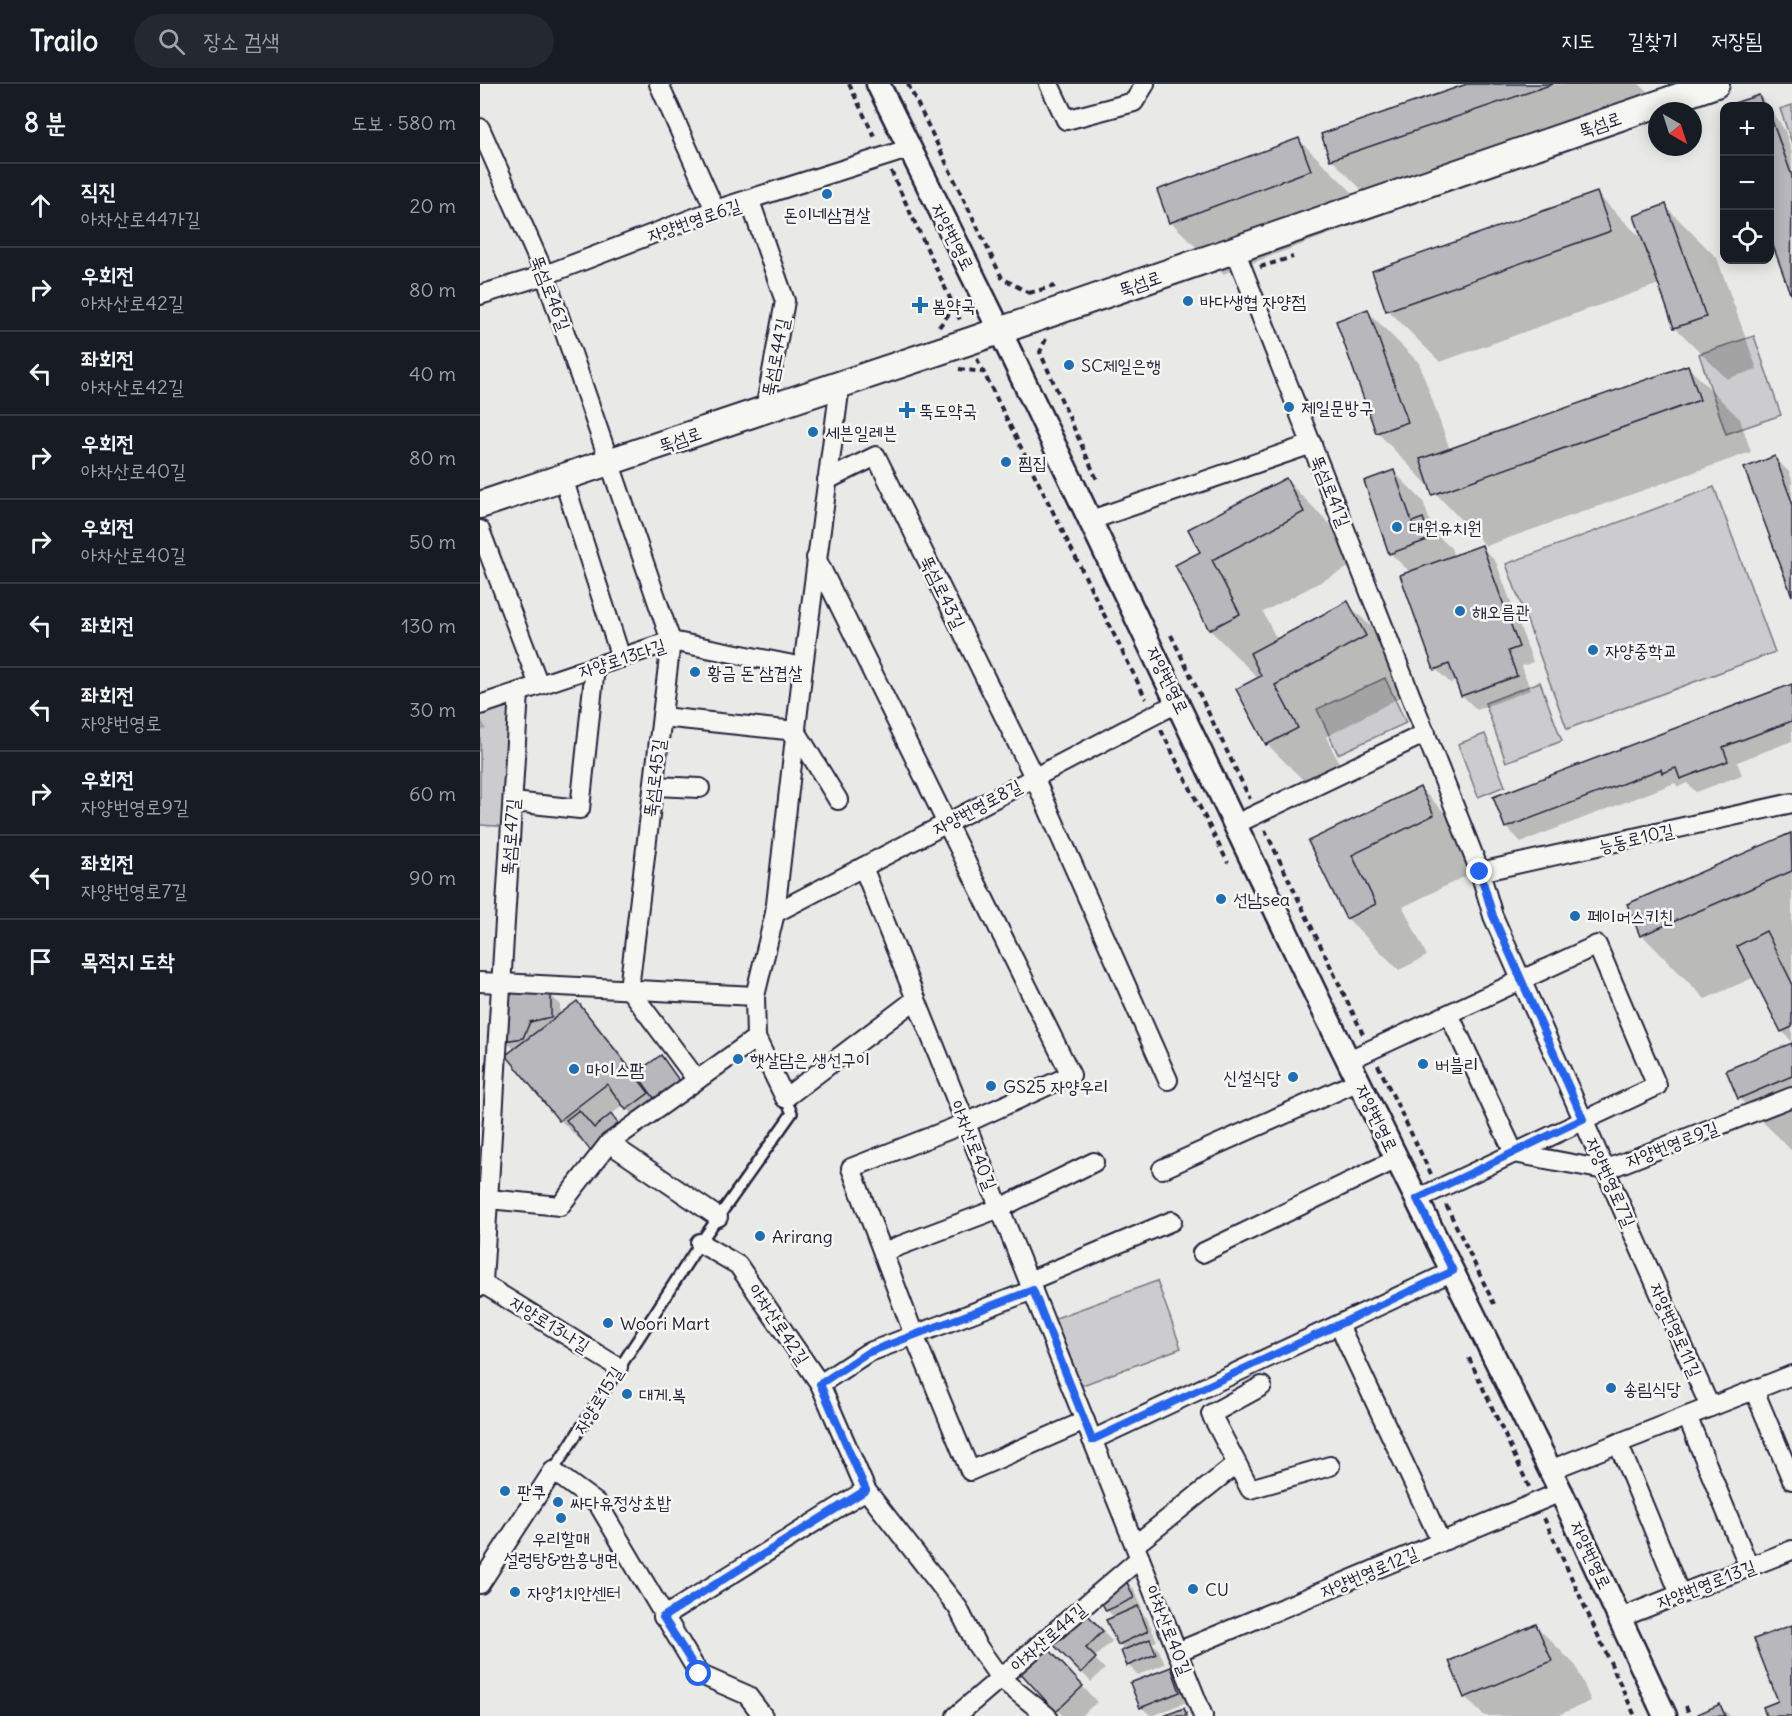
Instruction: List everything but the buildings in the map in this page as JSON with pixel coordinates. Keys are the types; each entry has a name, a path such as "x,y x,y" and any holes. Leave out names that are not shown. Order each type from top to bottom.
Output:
{"main road":[{"name":"뚝섬로","path":"480,505 765,411 1235,250 1670,92 1716,84"}],"street":[{"path":"659,84 715,210"},
{"name":"자양번영로","path":"878,84 1000,331 1101,516 1179,702 1236,824 1359,1081 1561,1492 1665,1716"},
{"path":"1049,84 1066,120 1134,102 1145,84"},
{"name":"뚝섬로46길","path":"480,128 545,275 612,462"},
{"name":"자양번영로6길","path":"480,295 545,275 715,210 750,201 908,148"},
{"name":"뚝섬로44길","path":"750,201 786,301 765,411"},
{"name":"뚝섬로41길","path":"1235,250 1480,872"},
{"path":"775,913 816,558 840,385"},
{"path":"1101,516 1312,444"},
{"name":"뚝섬로43길","path":"827,480 876,456 1034,777"},
{"name":"뚝섬로45길","path":"612,462 671,641 628,989"},
{"path":"563,478 621,658"},
{"path":"480,530 539,685"},
{"path":"816,558 1071,1076 966,1123 851,1168 914,1335 970,1471 1085,1421"},
{"name":"자양로13다길","path":"480,705 671,641 803,667"},
{"path":"513,802 580,810 595,668"},
{"name":"뚝섬로47길","path":"481,1283 519,692"},
{"name":"자양번영로8길","path":"775,913 1179,702"},
{"path":"662,717 796,731"},
{"path":"796,731 838,800"},
{"path":"1236,824 1426,733"},
{"path":"1034,777 1168,1080"},
{"path":"654,786 700,788"},
{"name":"능동로10길","path":"1480,872 1792,803"},
{"name":"아차산로40길","path":"863,867 1203,1716"},
{"name":"자양번영로7길","path":"1480,872 1493,916 1642,1253"},
{"name":"자양로15길","path":"775,913 755,996 756,1038 785,1098"},
{"path":"1349,1060 1597,945 1656,1086 1417,1199"},
{"path":"480,982 755,996"},
{"path":"628,989 697,1080"},
{"path":"785,1098 916,999"},
{"path":"1449,1014 1514,1153"},
{"path":"488,1199 560,1206 609,1143 756,1038"},
{"path":"1162,1169 1359,1081"},
{"name":"자양번영로9길","path":"1514,1153 1605,1170 1792,1097"},
{"path":"609,1143 718,1217"},
{"path":"1202,1253 1397,1159"},
{"path":"883,1252 1000,1208 1094,1162"},
{"path":"820,1384 867,1353 1031,1286 1172,1221"},
{"name":"아차산로42길","path":"700,1243 738,1265 820,1384 866,1490 958,1608 976,1644 1000,1678 1047,1716"},
{"name":"자양번영로11길","path":"1642,1253 1710,1407"},
{"path":"1092,1440 1453,1271"},
{"name":"자양로13나길","path":"481,1283 618,1367"},
{"path":"1339,1325 1441,1542"},
{"path":"1550,1470 1792,1375"},
{"path":"1262,1386 1211,1414 1235,1466 1250,1489 1330,1466"},
{"path":"1754,1390 1792,1480"},
{"path":"1687,1416 1749,1567"},
{"path":"1618,1443 1680,1594"},
{"path":"1137,1552 1235,1466"},
{"path":"553,1472 598,1504 629,1552 663,1617 699,1674 747,1695 763,1716"},
{"name":"자양로15길","path":"480,1584 553,1472"},
{"path":"663,1617 866,1490"},
{"name":"자양번영로12길","path":"1177,1652 1561,1492"},
{"name":"자양번영로13길","path":"1620,1618 1792,1550"},
{"name":"아차산로44길","path":"957,1716 1137,1552"}],"lane":[{"name":"자양로15길","path":"553,1472 618,1367 700,1243 792,1113 785,1098"}],"path":[{"path":"849,84 970,341 1228,865"},
{"path":"908,84 1002,278 1029,293 1050,332 1040,352 1101,516"},
{"path":"1168,631 1499,1314"},
{"path":"1467,1354 1635,1716"},
{"path":"1685,1705 1690,1716"}],"shaded area":[{"path":"1792,105 1792,143 1780,109"},
{"path":"1754,336 1781,415 1726,434 1699,354"},
{"path":"1714,487 1775,652 1567,729 1506,564"},
{"path":"1385,678 1406,723 1338,754 1317,709"},
{"path":"1540,682 1562,741 1506,762 1485,703"},
{"path":"519,692 511,827 480,825 480,705"},
{"path":"1485,734 1505,786 1478,797 1458,744"},
{"path":"1157,1281 1181,1348 1072,1389 1045,1322"}],"place":[{"name":"돈이네삼겹살","path":"827,194"},
{"name":"바다생협 자양점","path":"1188,301"},
{"name":"봄약국","path":"920,305"},
{"name":"SC제일은행","path":"1069,365"},
{"name":"제일문방구","path":"1289,407"},
{"name":"뚝도약국","path":"907,410"},
{"name":"세븐일레븐","path":"813,432"},
{"name":"찜집","path":"1006,462"},
{"name":"대원유치원","path":"1397,527"},
{"name":"해오름관","path":"1460,611"},
{"name":"자양중학교","path":"1593,650"},
{"name":"황금 돈 삼겹살","path":"695,672"},
{"name":"선남sea","path":"1221,899"},
{"name":"페이머스키친","path":"1575,916"},
{"name":"햇살담은 생선구이","path":"738,1059"},
{"name":"버블리","path":"1423,1064"},
{"name":"마이스팜","path":"574,1069"},
{"name":"신설식당","path":"1293,1077"},
{"name":"GS25 자양우리","path":"991,1086"},
{"name":"Arirang","path":"760,1236"},
{"name":"Woori Mart","path":"608,1323"},
{"name":"송림식당","path":"1611,1388"},
{"name":"대게.복","path":"627,1394"},
{"name":"판쿠","path":"505,1491"},
{"name":"싸다유정상초밥","path":"558,1502"},
{"name":"우리할매 설렁탕&함흥냉면","path":"561,1518"},
{"name":"CU","path":"1193,1589"},
{"name":"자양1치안센터","path":"515,1592"}],"route":[{"path":"699,1674 663,1617 866,1490 820,1384 867,1353 1033,1290 1092,1440 1453,1271 1417,1199 1583,1119 1493,916 1480,872"}]}
